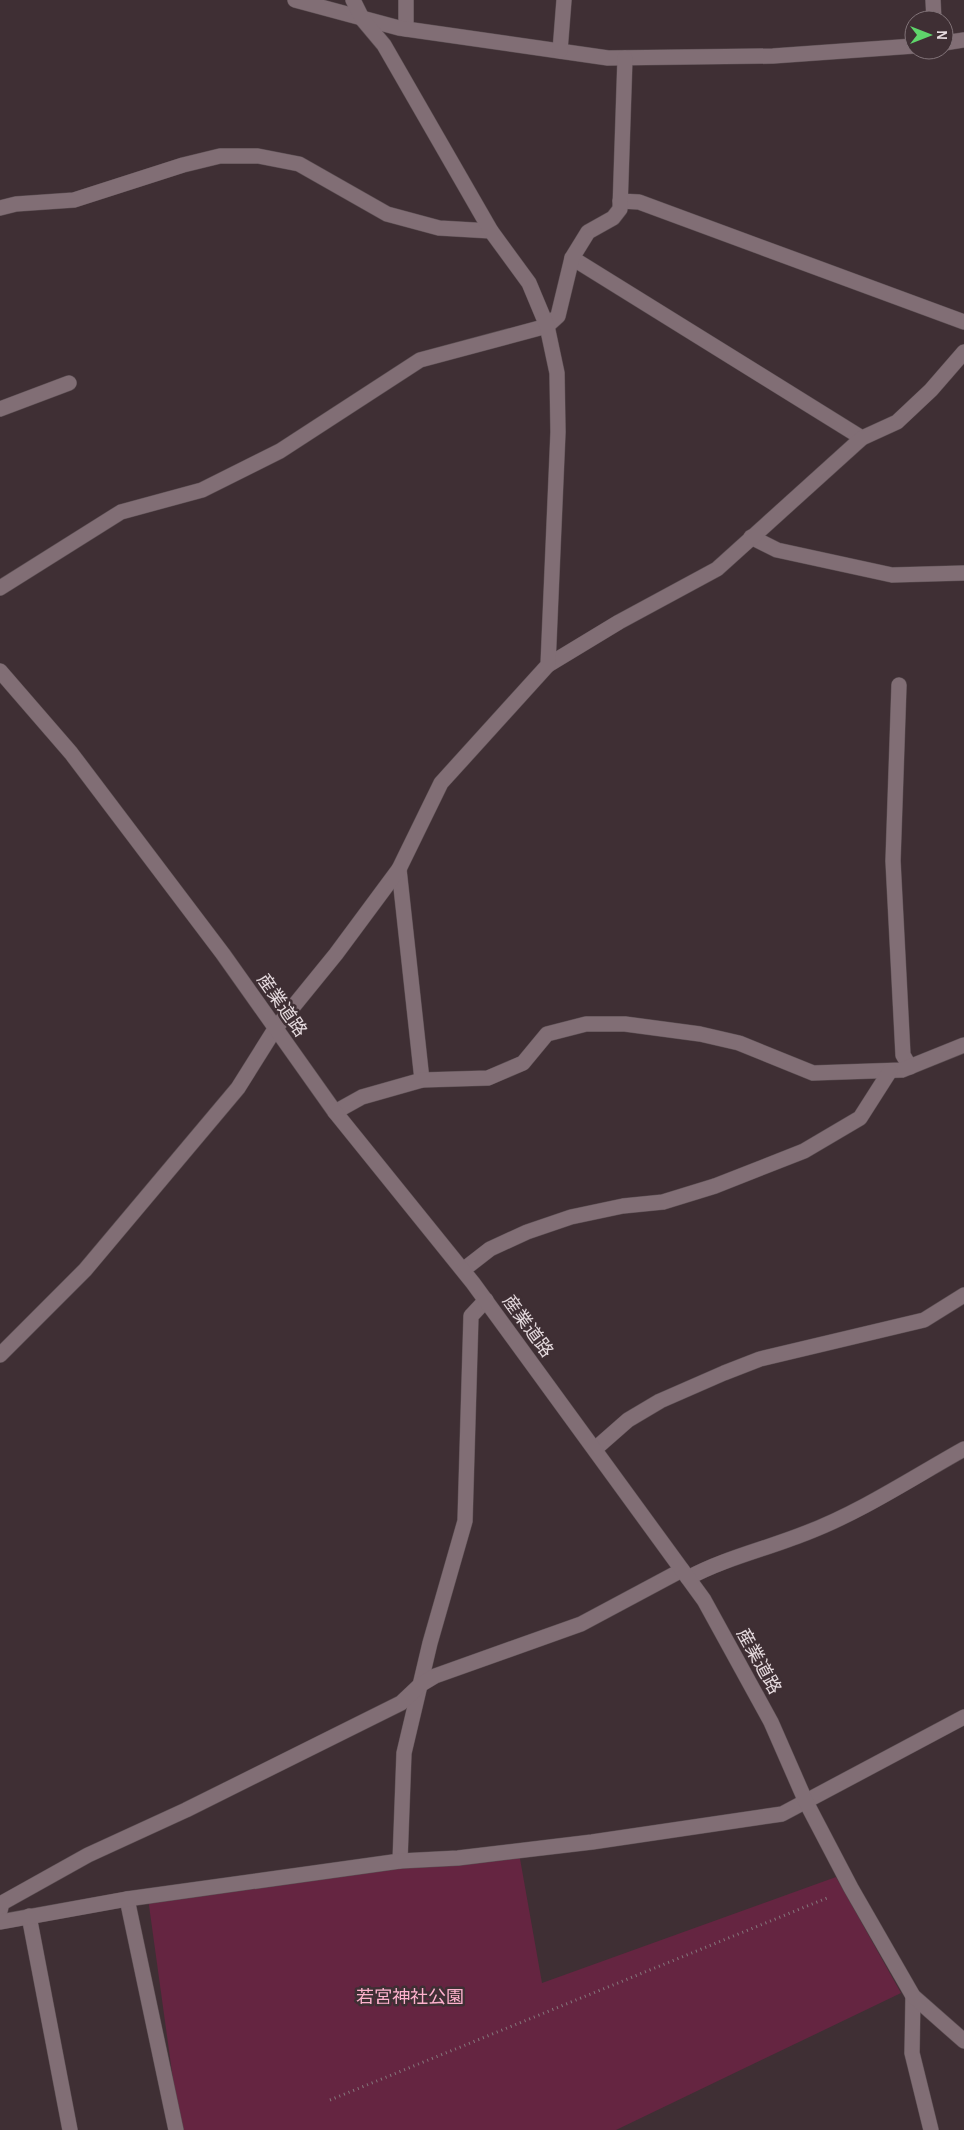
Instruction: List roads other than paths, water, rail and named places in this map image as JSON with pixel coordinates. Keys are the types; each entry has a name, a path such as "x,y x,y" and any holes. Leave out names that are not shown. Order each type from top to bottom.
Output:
{"street":[{"path":"295,0 363,20 406,29 608,58 772,56 904,47"},
{"path":"354,0 363,20 384,45 491,231 529,283 547,326 557,373 558,432 548,665"},
{"path":"406,0 406,29"},
{"path":"560,51 564,0"},
{"path":"0,588 121,512 202,490 280,451 420,360 547,326 558,316 572,258 588,232 613,218 620,209 626,58"},
{"path":"0,208 16,204 74,200 182,165 220,156 258,156 299,164 387,214 439,228 491,231"},
{"path":"620,201 640,202 964,322"},
{"path":"572,258 862,438"},
{"path":"0,1356 91,1263 238,1088 275,1029 331,961 399,869 441,783 548,665 619,622 717,569 862,438 897,422 931,390 964,352"},
{"path":"0,410 68,383"},
{"path":"751,537 777,550 892,575 964,573"},
{"name":"産業道路","path":"0,671 71,753 224,954 335,1112 486,1300 704,1600 771,1722 806,1802 851,1888 914,1996 964,2041"},
{"path":"899,685 893,861 903,1055 910,1067"},
{"path":"399,869 422,1080"},
{"path":"335,1112 362,1098 422,1080 488,1078 523,1063 547,1034 586,1024 626,1024 700,1034 739,1043 813,1072 902,1070 964,1045"},
{"path":"463,1270 490,1249 527,1232 571,1217 623,1206 663,1202 715,1186 804,1151 860,1118 890,1071"},
{"path":"595,1449 628,1420 660,1401 724,1372 760,1359 924,1320 964,1295"},
{"path":"400,1861 404,1753 430,1643 466,1521 470,1316 486,1300"},
{"path":"0,1911 2,1903 30,1885 88,1855 341,1734 401,1703 420,1684 460,1666 534,1642 580,1624 685,1574 806,1533 863,1505 964,1449"},
{"path":"0,1922 128,1900 400,1861 458,1858 592,1842 782,1814 964,1717"},
{"path":"128,1900 176,2130"},
{"path":"29,1916 70,2130"},
{"path":"914,1996 912,2053 931,2130"}],"park label":[{"name":"若宮神社公園","path":"410,1997"}]}
